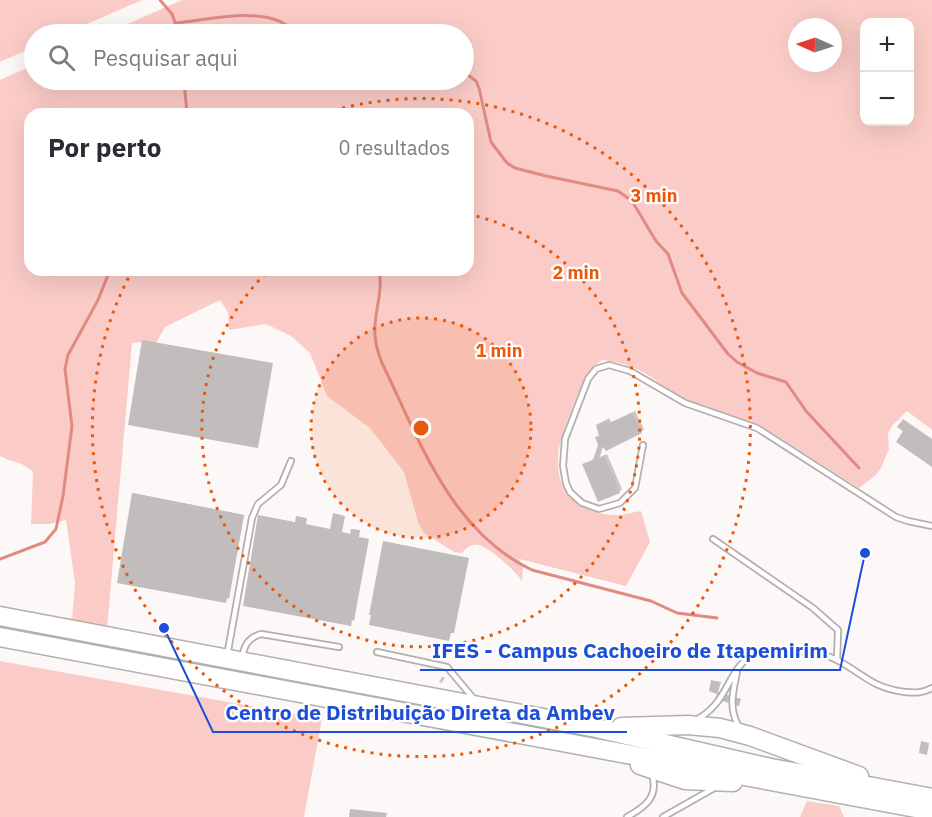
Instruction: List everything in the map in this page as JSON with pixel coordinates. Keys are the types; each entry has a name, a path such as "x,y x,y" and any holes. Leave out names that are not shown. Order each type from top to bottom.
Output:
{"highway":[{"path":"4,616 596,728 771,768 932,798"},
{"path":"0,638 932,811"},
{"path":"596,728 688,725 720,728 908,794"},
{"path":"609,751 650,769 685,780 770,781"}],"lane":[{"path":"643,446 635,488 620,503 599,510 582,503 570,492 563,466 565,439 588,379 596,369 609,365 630,371 684,403 749,424 766,432 896,517 932,526"},
{"path":"234,660 252,518 258,504 281,484 291,461"},
{"path":"713,539 813,608 838,630 837,660"},
{"path":"234,660 252,637 261,634 339,646"},
{"path":"688,725 713,707 738,669 751,656 769,650 807,651 837,660 872,682 888,689 915,693 932,688"},
{"path":"377,652 447,667 467,688 478,706"},
{"path":"738,669 732,691 731,706 735,720 745,735"},
{"path":"627,817 643,808 651,799 654,787 650,769"},
{"path":"663,817 725,782"}],"shaded area":[{"path":"0,0 142,0 87,24 24,24 24,51 0,62"},
{"path":"182,0 932,0 932,430 907,411 888,433 889,449 881,468 875,476 859,488 758,424 671,397 658,382 641,371 602,360 587,375 573,406 560,446 559,472 567,492 581,506 616,515 641,511 650,542 626,586 519,559 523,567 522,581 502,560 483,546 473,545 462,553 454,552 424,533 418,522 404,472 370,428 327,396 310,353 291,336 266,324 229,330 228,313 220,300 165,327 152,350 143,342 132,343 107,629 72,620 75,583 66,520 50,524 31,524 33,472 21,464 0,456 0,80 24,69 24,90 474,90 474,24 128,24"},
{"path":"0,661 322,719 304,817 0,817"},
{"path":"807,801 839,806 844,817 800,817"}],"building":[{"path":"142,340 273,363 258,448 128,425"},
{"path":"632,413 642,433 606,451 602,446 599,458 604,456 620,493 598,502 582,464 593,460 598,445 595,437 599,436 596,425 606,420 608,424"},
{"path":"903,419 932,439 932,467 896,442 903,431 897,427"},
{"path":"132,493 244,515 229,599 227,598 226,603 117,583"},
{"path":"333,513 345,516 342,532 350,534 351,529 360,530 359,537 369,539 354,621 352,620 351,626 243,606 258,515 295,522 296,516 307,518 306,524 330,529"},
{"path":"383,541 469,558 454,633 451,633 449,641 369,625"},
{"path":"711,680 721,682 718,692 741,699 739,706 716,699 717,694 709,691"},
{"path":"921,741 929,743 927,755 919,753"},
{"path":"350,809 387,813 386,817 349,817"}],"waterway":[{"path":"160,0 172,14 176,24"},
{"path":"176,23 228,16 254,16 285,24"},
{"path":"474,80 479,88 491,142 507,163 515,168 546,176 618,191 632,201 656,241 668,254 682,293 728,354 757,373 786,382 806,411 859,468"},
{"path":"185,90 186,108"},
{"path":"0,559 45,542 56,529 63,496 72,426 65,369 68,355 98,300 108,276"},
{"path":"380,276 375,331 380,359 424,452 440,480 458,507 479,532 504,553 532,570 651,601 677,613 717,618"}],"place":[{"name":"IFES - Campus Cachoeiro de Itapemirim","path":"865,553"},
{"name":"Centro de Distribuição Direta da Ambev","path":"164,628"}]}
